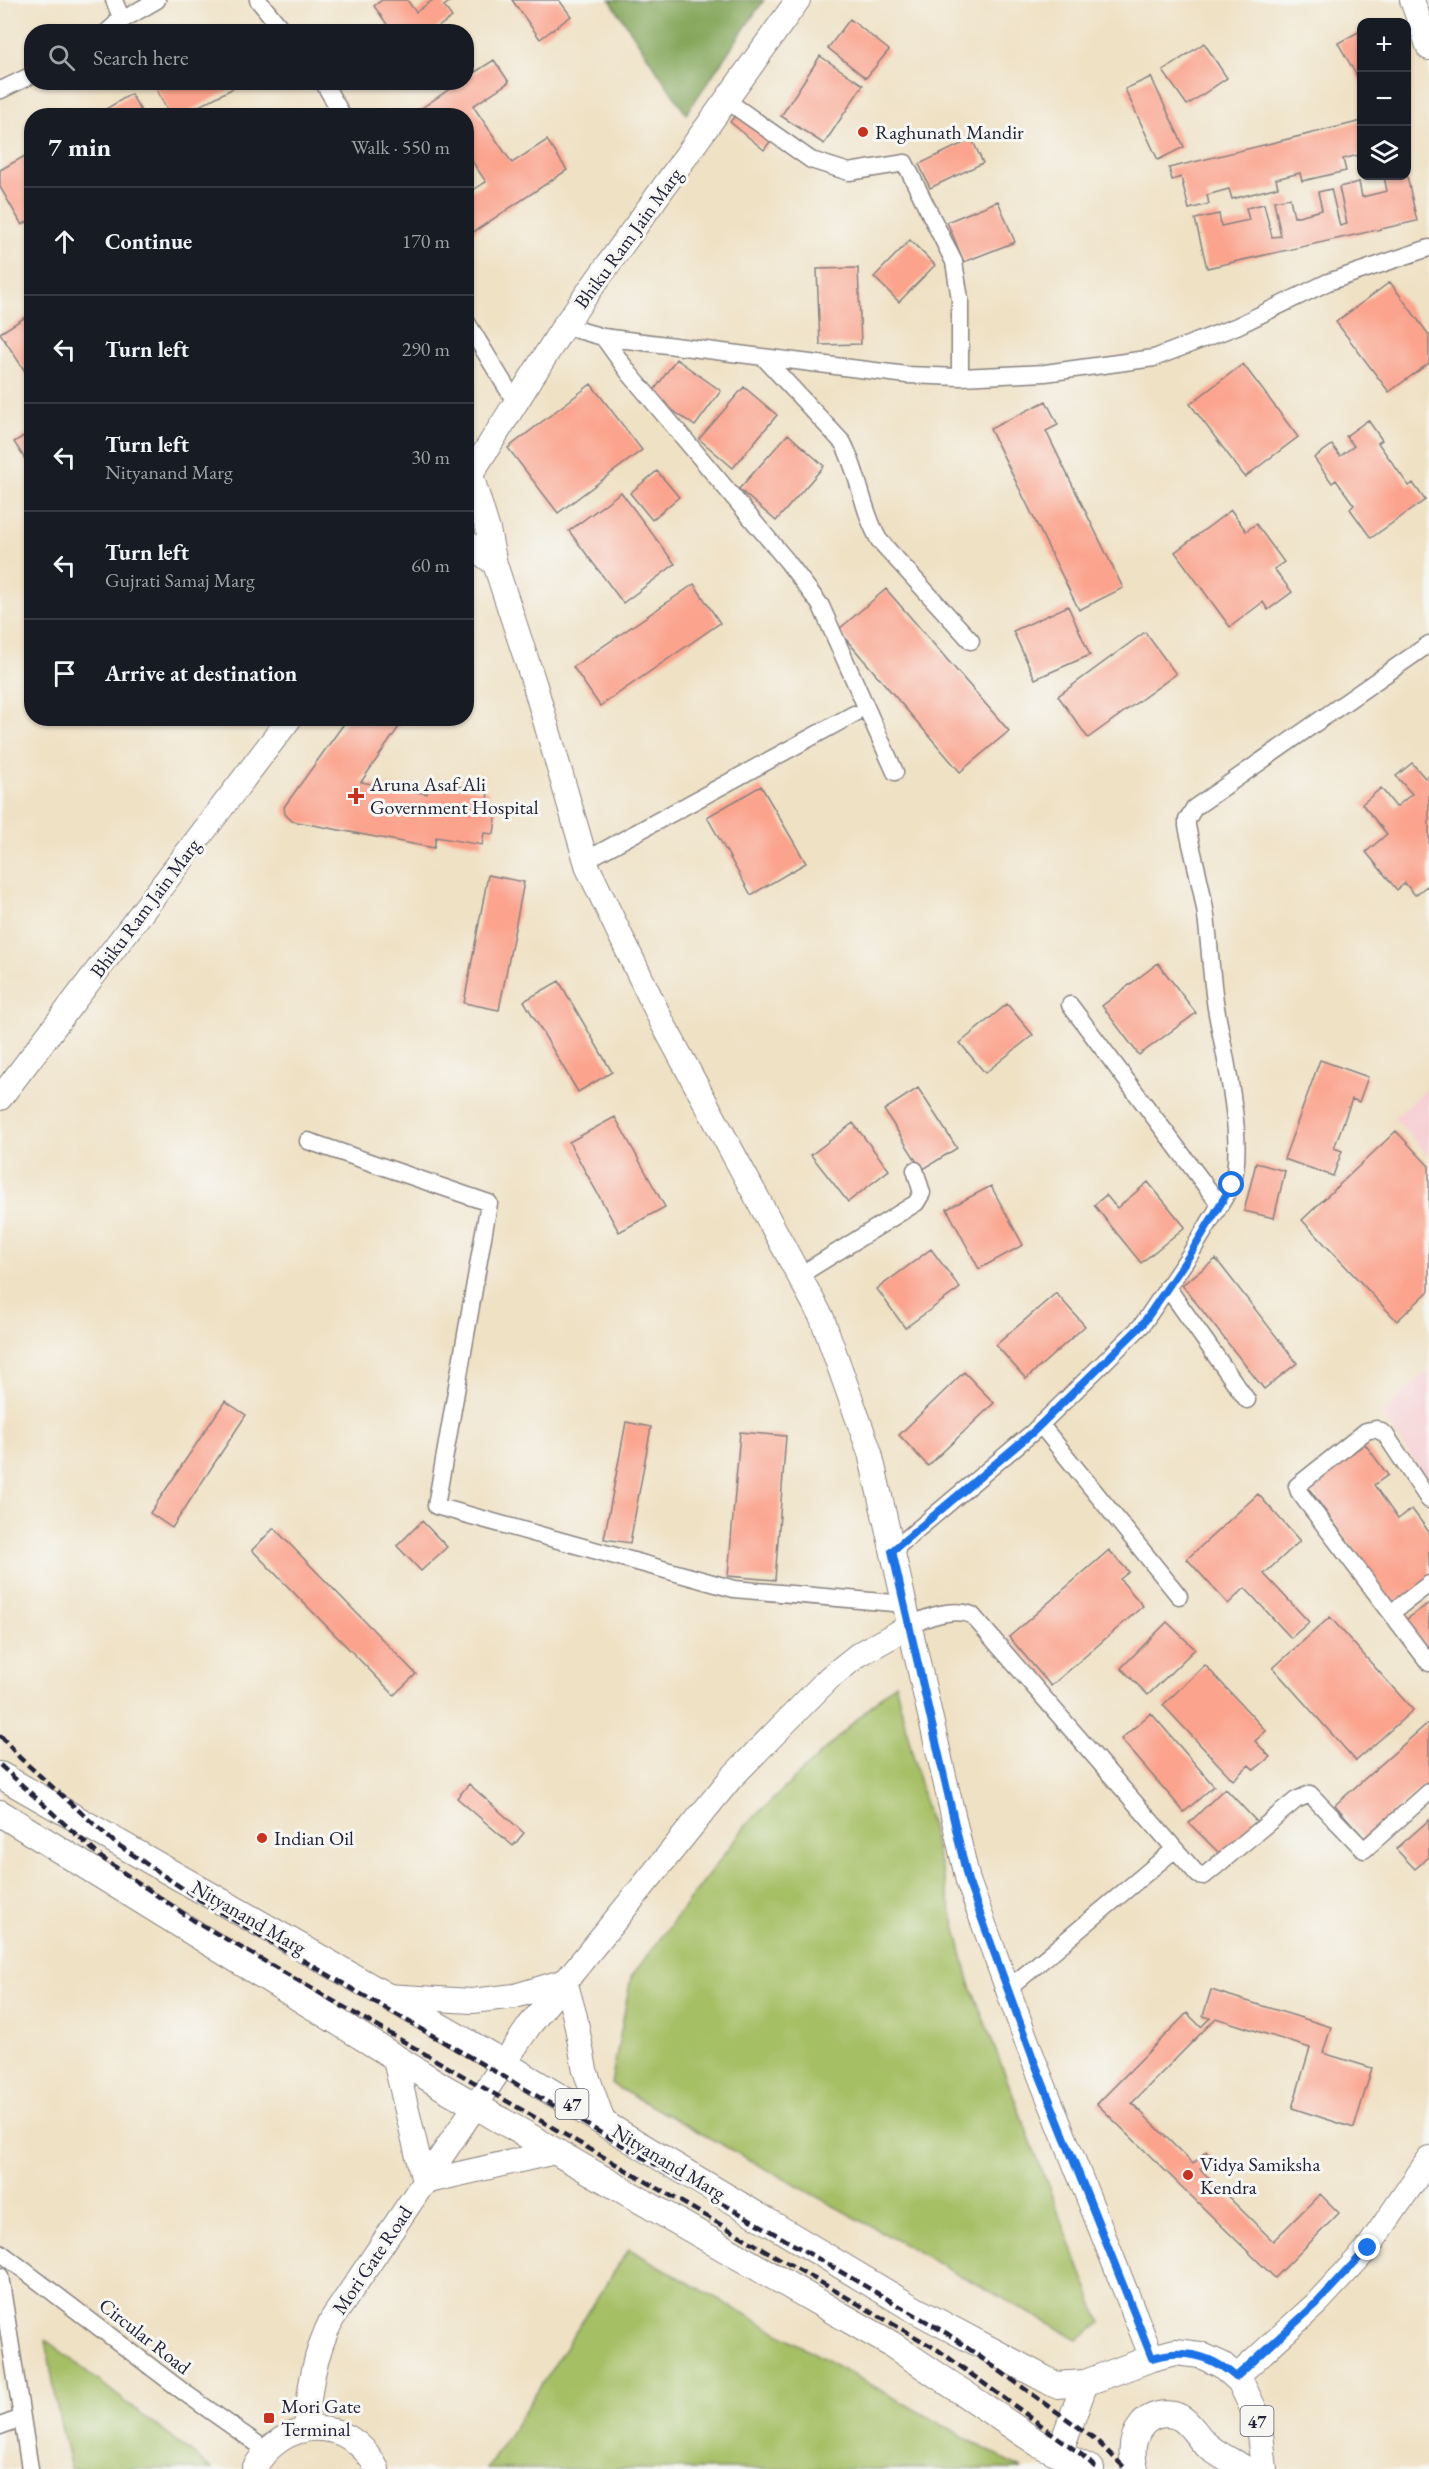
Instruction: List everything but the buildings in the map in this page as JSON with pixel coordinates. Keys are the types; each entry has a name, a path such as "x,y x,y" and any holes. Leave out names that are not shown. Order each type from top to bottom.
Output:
{"main road":[{"name":"Nityanand Marg","path":"0,1775 503,2063 912,2308 1056,2385 1085,2383 1152,2358 1176,2352 1200,2355 1222,2365 1236,2377 1246,2391 1255,2412 1264,2469"},
{"path":"9,1818 36,1795"},
{"name":"Nityanand Marg","path":"9,1818 475,2106 891,2344 1039,2444 1091,2469"},
{"path":"891,2344 912,2308"},
{"path":"1059,2454 1085,2383"},
{"path":"1135,2469 1132,2454 1139,2428 1152,2417 1161,2414 1177,2416 1185,2421 1208,2447 1245,2469"}],"street":[{"path":"114,0 120,12 114,24"},
{"path":"117,24 157,0"},
{"path":"258,0 278,24"},
{"name":"Bhiku Ram Jain Marg","path":"474,470 564,326 798,0"},
{"path":"1412,0 1429,48"},
{"path":"0,89 24,79"},
{"path":"328,90 338,108"},
{"path":"726,100 811,160 849,172 905,163 954,262 960,299 960,377"},
{"path":"564,326 603,337 907,375 960,377 1045,373 1154,358 1237,326 1328,282 1429,248"},
{"path":"474,334 516,403"},
{"path":"603,337 629,373 787,561 821,606 895,772"},
{"path":"765,359 843,442 849,454 871,527 879,540 971,641"},
{"path":"474,491 489,530 495,564 535,686 586,860 662,1022 822,1318 870,1453 968,1881 1152,2358"},
{"path":"474,548 495,564"},
{"path":"892,1551 1040,1424 1142,1325 1232,1185 1237,1157 1232,1102 1215,1005 1205,912 1187,820 1194,808 1429,644"},
{"path":"586,860 854,714"},
{"name":"Bhiku Ram Jain Marg","path":"0,1098 284,726"},
{"path":"1070,1005 1220,1205"},
{"path":"308,1141 489,1203 436,1506 734,1589 908,1615 932,1616 960,1613 972,1615 1198,1875 1206,1875 1296,1800 1310,1794 1364,1850 1429,1792"},
{"path":"800,1275 916,1203 922,1193 915,1170"},
{"path":"1167,1287 1246,1400"},
{"path":"1040,1424 1179,1596"},
{"path":"1429,1500 1385,1434 1376,1429 1366,1431 1298,1486 1299,1492 1429,1663"},
{"path":"1391,1613 1429,1584"},
{"name":"Mori Gate Road","path":"306,2429 310,2388 324,2334 332,2319 529,2026 731,1778 829,1678 908,1615"},
{"path":"1008,1989 1175,1849"},
{"path":"386,1996 472,2001 515,1996 565,1981 575,2017 585,2070 604,2124"},
{"path":"394,2056 424,2182 555,2152"},
{"path":"1236,2377 1316,2304 1368,2248 1429,2159"},
{"name":"Circular Road","path":"0,2252 185,2393 260,2460"},
{"path":"0,2276 30,2469"},
{"path":"0,2426 22,2418"},
{"path":"260,2460 284,2436 306,2429 325,2430 344,2435 365,2450 377,2469"}],"shaded area":[{"path":"1429,1087 1429,1156 1394,1118"},
{"path":"1429,1370 1429,1483 1382,1413"}],"green space":[{"path":"610,0 764,0 686,114"},
{"path":"895,1683 969,1981 1101,2323 1077,2339 611,2084 631,1977 747,1824"},
{"path":"629,2249 1021,2469 487,2469"},
{"path":"46,2340 212,2469 71,2469 58,2412"}],"railway":[{"path":"0,1735 20,1758 114,1842 204,1903 948,2334 1095,2439 1126,2469"},
{"path":"0,1765 102,1858 193,1920 938,2350 1082,2455 1097,2469"}],"place":[{"name":"Raghunath Mandir","path":"863,132"},
{"name":"Aruna Asaf Ali Government Hospital","path":"356,796"},
{"name":"Indian Oil","path":"262,1838"},
{"name":"Vidya Samiksha Kendra","path":"1188,2175"},
{"name":"Mori Gate Terminal","path":"269,2418"}],"route":[{"path":"1232,1185 1189,1256 1142,1325 1033,1432 892,1551 968,1881 1034,2061 1152,2358 1176,2352 1200,2355 1222,2365 1236,2377 1316,2304 1368,2248"}]}
